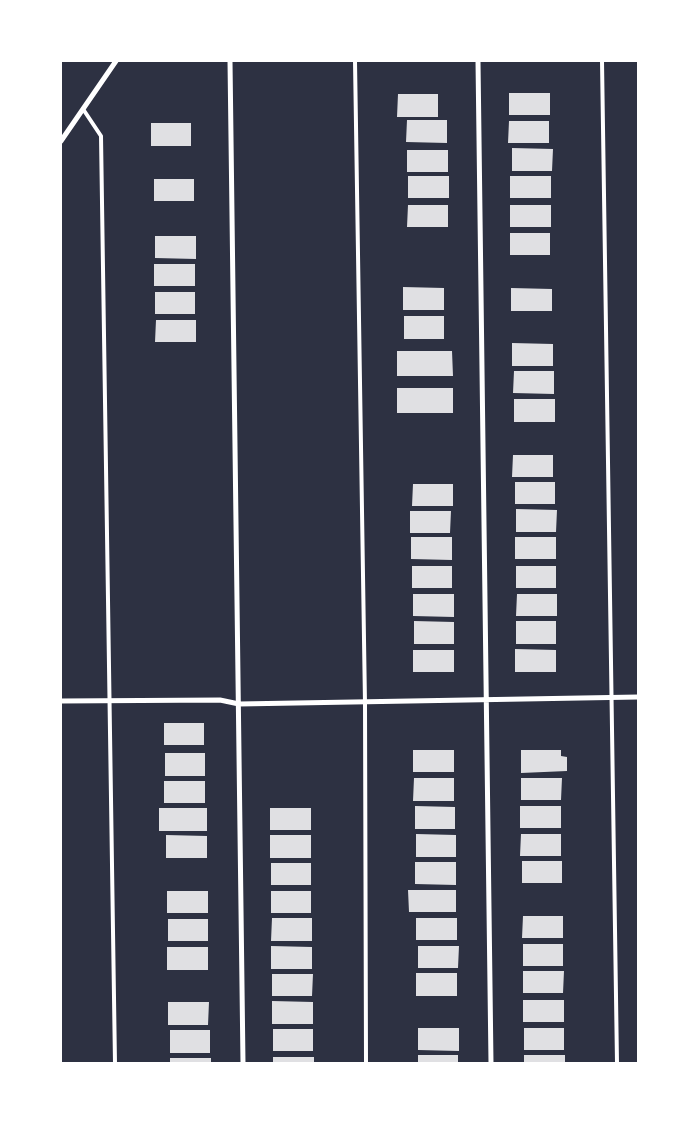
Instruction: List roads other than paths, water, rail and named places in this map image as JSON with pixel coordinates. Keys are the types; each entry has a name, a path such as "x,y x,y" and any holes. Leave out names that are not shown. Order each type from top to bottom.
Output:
{"street":[{"path":"62,138 116,61"},
{"path":"230,61 243,1063"},
{"path":"478,61 491,1063"},
{"path":"61,701 220,700 239,704 365,703 486,698 638,697"}],"lane":[{"path":"355,61 365,703 366,1063"},
{"path":"602,61 617,1063"},
{"path":"84,109 101,136 115,1063"}]}
